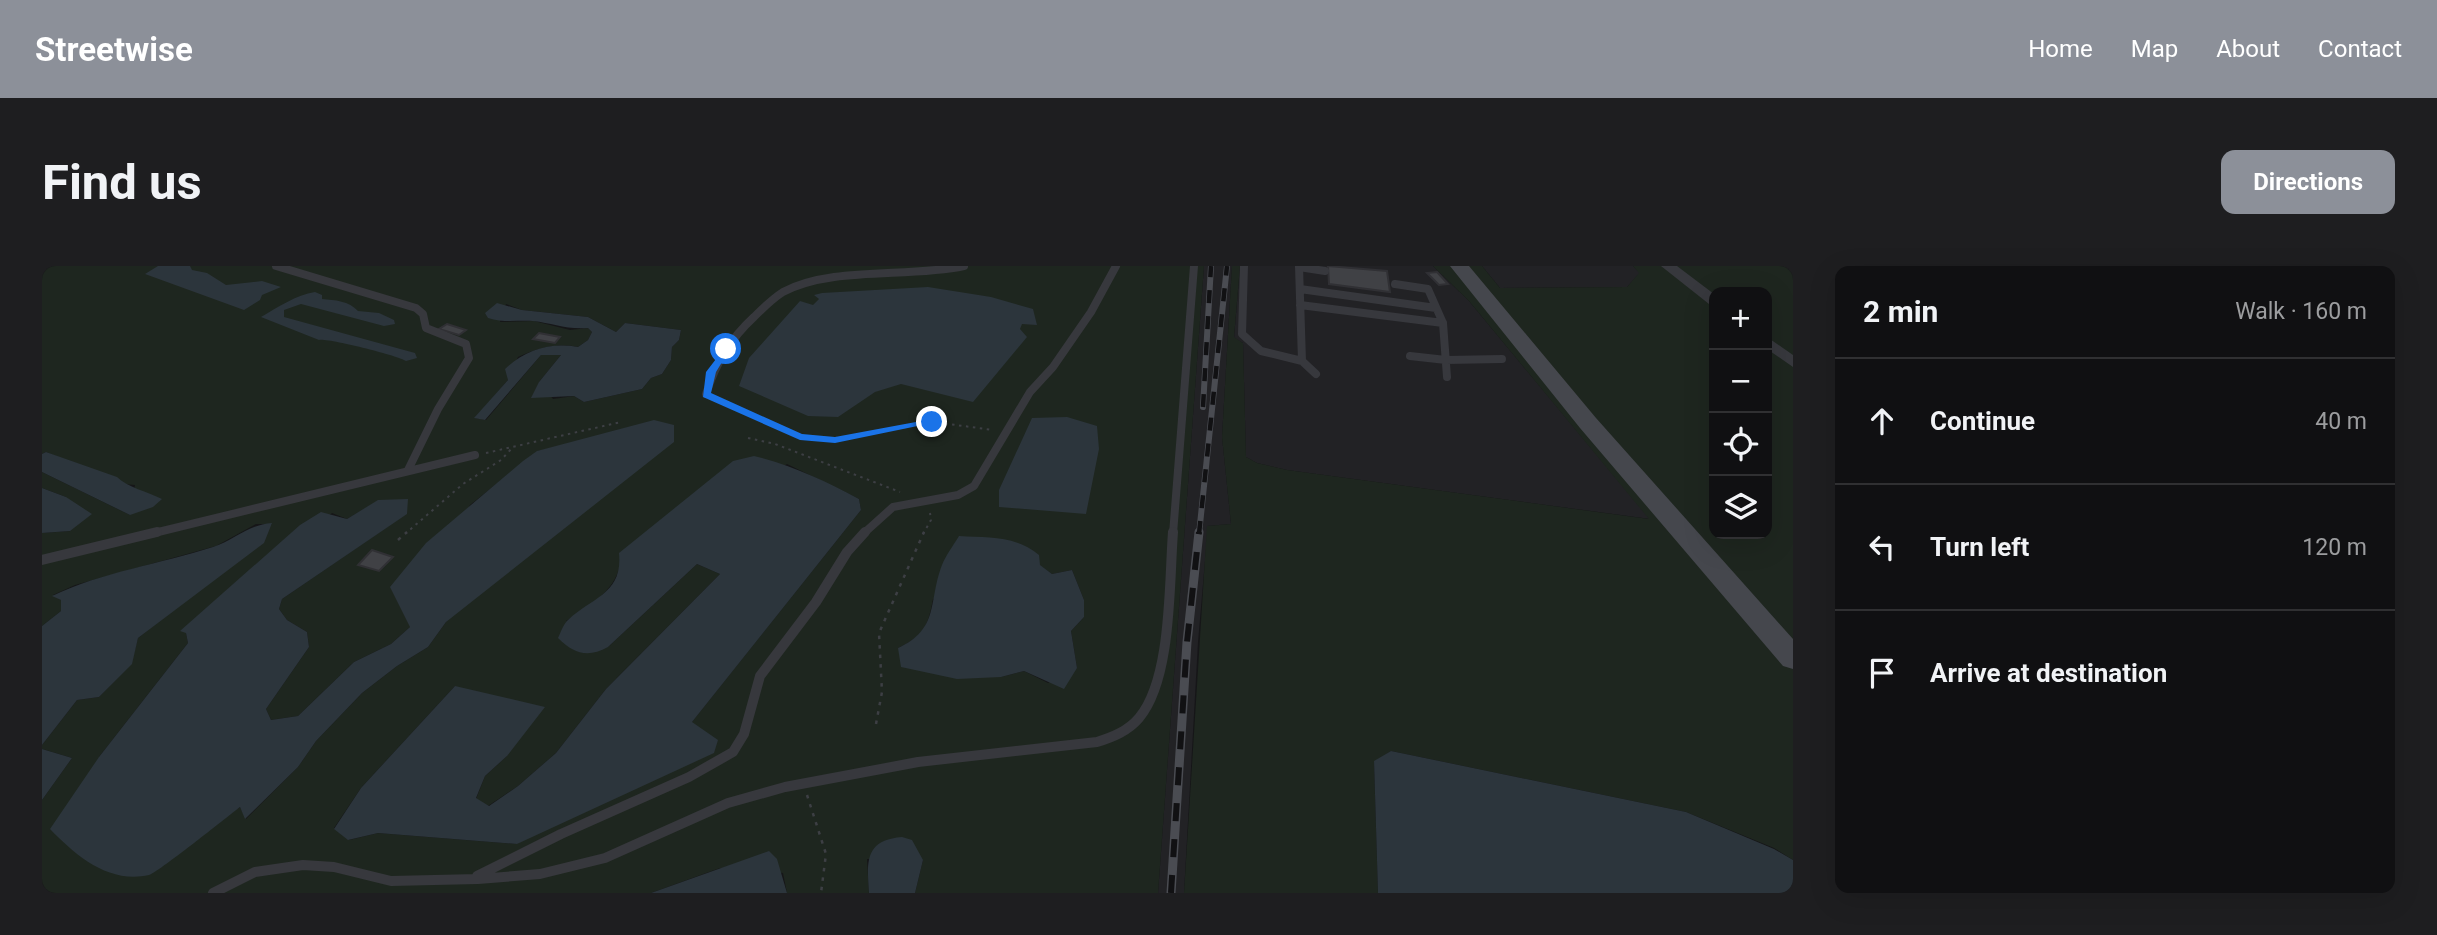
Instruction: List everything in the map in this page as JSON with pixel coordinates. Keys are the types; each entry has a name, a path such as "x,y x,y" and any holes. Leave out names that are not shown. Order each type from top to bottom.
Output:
{"main road":[{"path":"1459,266 1588,423 1793,658"}],"street":[{"path":"1668,266 1709,297"},
{"path":"1772,346 1793,362"}],"lane":[{"path":"276,266 416,308 424,314 426,328 466,344 468,358 438,409 408,470"},
{"path":"706,394 711,372 740,329 786,291 832,279 915,274 964,266"},
{"path":"474,878 561,834 689,777 733,752 744,734 760,676 816,602 847,552 882,514 893,507 958,495 974,486 1030,392 1053,367 1091,312 1116,266"},
{"path":"213,893 228,881 243,875 292,866 334,867 388,881 539,875 611,855 704,812 740,799 803,783 950,756 1097,742 1118,736 1132,727 1143,713 1162,668 1194,266"},
{"path":"1244,266 1242,334 1266,354 1303,361 1316,374"},
{"path":"1303,361 1299,266 1325,271"},
{"path":"1395,284 1428,289 1443,323 1447,377"},
{"path":"1300,289 1436,308"},
{"path":"1300,305 1443,323"},
{"path":"1410,356 1446,360 1502,359"},
{"path":"42,560 475,455"}],"path":[{"path":"706,394 800,437 811,439 835,440 932,422 952,422 985,430 1007,429"},
{"path":"475,455 621,422"},
{"path":"748,438 775,444 864,476 921,501 930,512 931,520 900,580 893,607 883,621 878,637 883,691 881,711 876,724"},
{"path":"398,540 463,484 501,460 513,447"},
{"path":"803,783 826,854 821,893"}],"shaded area":[{"path":"42,266 1204,266 1158,893 915,893 923,860 867,859 869,893 787,893 783,873 720,868 651,893 42,893 42,800 72,758 42,749 42,745 77,700 99,697 131,664 138,638 185,601 272,524 256,524 216,546 75,585 53,595 61,600 61,611 42,626 42,533 70,531 66,497 42,488 42,472 130,515 135,485 124,484 46,452 42,454","holes":["506,304 522,310 588,317 616,332 625,323 681,330 679,340 672,347 671,360 662,374 651,378 642,389 584,402 574,396 553,399 539,382 561,355 541,355 486,420 475,418 508,380 518,357 547,347 578,347 588,340 592,332 588,328 570,330 534,321 500,322","592,438 428,647 397,666 362,693 316,741 298,767 246,819 240,807 198,837 99,757 188,643 186,633 332,513 347,519 378,501 406,514 282,599 279,609 287,620 307,632 309,647 266,709 271,720 298,716 354,662 391,644 410,627 470,505 538,451","787,464 859,499 861,510 691,723 517,844 378,833 349,840 334,828 361,788 455,686 507,756 485,776 476,799 488,806 518,786 556,753 606,689 720,574 697,564 608,647 566,621 606,591 620,565","1039,565 1052,574 1072,570 1084,600 1084,617 1071,631 1077,668 1048,683 1024,671 1001,677 898,648 914,639 923,629 933,599"]},
{"path":"158,266 190,266 192,270 207,273 226,285 262,281 281,287 262,295 260,300 244,310 145,274"},
{"path":"1204,266 1232,266 1222,437 1231,524 1208,526 1198,642 1184,893 1158,893"},
{"path":"1232,266 1240,266 1234,337 1243,343 1246,457 1257,463 1287,470 1649,519 1469,301 1433,266 1482,266 1500,288 1627,287 1639,273 1633,266 1793,266 1793,860 1774,848 1686,812 1391,751 1374,762 1378,893 1184,893 1207,526 1231,524 1222,437"},
{"path":"1240,266 1433,266 1469,301 1650,519 1287,470 1257,463 1246,457 1243,343 1234,338"},
{"path":"1482,266 1633,266 1640,273 1627,287 1500,288"},
{"path":"928,287 991,297 1033,309 1037,325 1022,324 1020,329 1027,337 973,402 901,384 875,392 838,417 808,416 739,386 749,358 800,301 813,305 819,299 814,295 822,293"},
{"path":"315,292 322,295 322,299 346,303 358,311 379,313 394,320 395,324 384,326 301,304 284,310 284,317 415,353 417,358 406,361 363,348 319,340 261,317 281,305"},
{"path":"497,303 522,310 588,317 616,332 625,323 681,330 679,340 672,347 671,360 662,374 651,378 642,389 584,402 574,396 531,398 539,382 561,355 541,355 485,420 474,418 508,380 505,369 513,362 538,349 578,347 588,340 592,332 588,328 488,318 485,313"},
{"path":"1067,417 1097,426 1099,449 1086,514 999,507 999,490 1032,418"},
{"path":"654,420 674,425 674,442 446,622 428,647 397,666 362,693 316,741 298,767 245,819 240,807 154,872 134,877 107,872 94,866 50,829 99,757 188,643 186,633 180,631 300,525 321,512 347,519 378,500 408,499 407,514 282,599 279,609 287,620 307,632 309,647 266,709 271,720 298,716 354,662 391,644 410,627 390,587 426,543 523,461 537,451"},
{"path":"46,452 117,477 132,487 162,499 153,507 130,515 42,472 42,454"},
{"path":"754,456 795,469 846,492 859,499 861,510 692,722 718,740 714,753 517,844 378,833 348,840 334,829 361,788 455,686 545,707 507,756 485,776 476,798 489,806 518,786 556,753 606,689 720,574 697,564 608,647 601,650 582,653 564,643 558,638 565,623 611,586 619,566 619,553 733,461"},
{"path":"42,488 66,497 92,514 70,531 42,533"},
{"path":"272,523 264,543 138,638 132,664 99,697 77,700 42,745 42,626 61,611 61,600 52,596 111,574 213,547 255,527"},
{"path":"959,536 991,538 1021,544 1039,555 1040,565 1052,574 1072,570 1084,600 1084,617 1071,631 1077,668 1064,689 1024,671 1001,677 957,679 901,667 898,648 921,632 927,623 942,565"},
{"path":"42,749 72,758 42,800"},
{"path":"1391,751 1686,812 1774,849 1793,860 1793,893 1378,893 1374,761"},
{"path":"902,837 912,840 923,860 915,893 869,893 869,863 874,848 890,839"},
{"path":"769,851 777,859 787,893 651,893"}],"building":[{"path":"1328,266 1387,271 1390,292 1329,284"},
{"path":"1437,272 1448,284 1439,285 1427,273"},
{"path":"447,324 466,330 459,335 439,329"},
{"path":"539,333 560,337 555,343 533,339"},
{"path":"372,550 393,557 379,571 358,565"}],"railway":[{"path":"1203,407 1211,266"},
{"path":"1199,534 1227,266"},
{"path":"1171,893 1187,642 1199,532"}],"route":[{"path":"726,349 711,372 706,394 800,437 835,440 932,422"}]}
